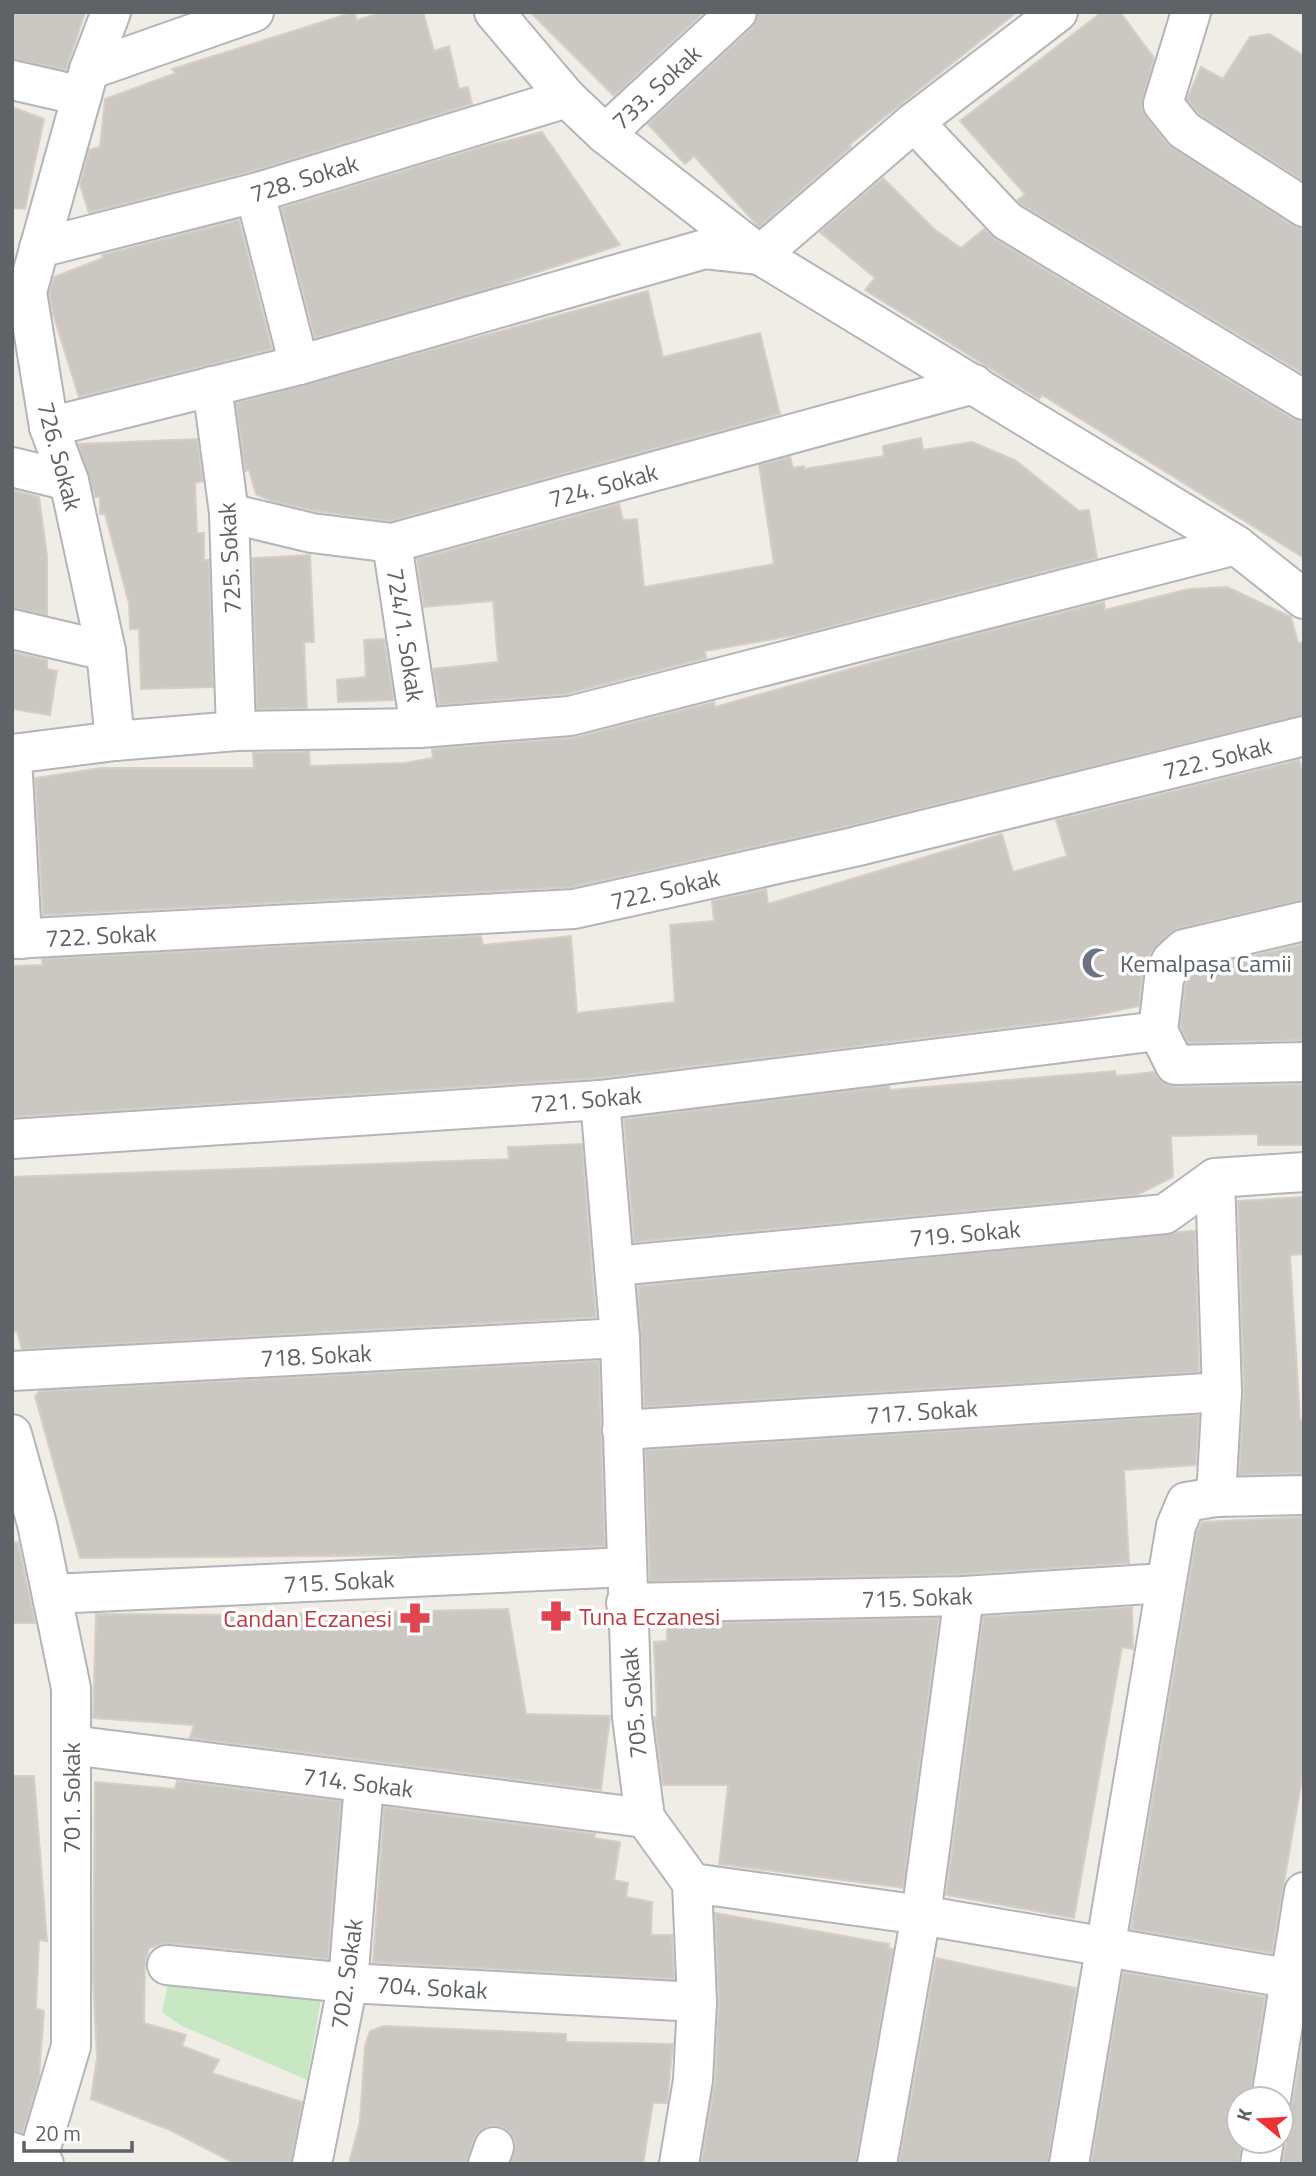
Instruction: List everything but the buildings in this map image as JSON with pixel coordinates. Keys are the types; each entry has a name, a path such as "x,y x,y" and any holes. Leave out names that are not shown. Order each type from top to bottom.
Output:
{"street":[{"name":"726. Sokak","path":"111,12 85,83 38,248 20,290 48,426 69,481 106,651 115,741"},
{"path":"12,80 85,83 254,12"},
{"path":"494,12 567,98 605,134 760,255 1236,545 1304,599"},
{"name":"733. Sokak","path":"605,134 737,12"},
{"path":"48,426 299,365 705,249 760,255 914,122 1058,12"},
{"path":"1191,12 1163,104 1184,130 1304,207"},
{"name":"728. Sokak","path":"38,248 255,193 567,98"},
{"path":"914,122 1007,221 1304,400"},
{"path":"255,193 299,365"},
{"name":"724. Sokak","path":"229,513 312,533 392,542 974,384"},
{"name":"725. Sokak","path":"212,386 229,513 236,731"},
{"path":"12,467 69,481"},
{"name":"724/1. Sokak","path":"392,542 420,728"},
{"path":"17,939 12,755 115,741 236,731 420,728 570,716 1236,545"},
{"path":"12,629 106,651"},
{"name":"722. Sokak","path":"17,939 574,909 854,847 1304,736"},
{"path":"1304,921 1184,949 1171,961 1164,979 1158,1031 1175,1065 1304,1062"},
{"name":"721. Sokak","path":"12,1139 600,1100 1158,1031"},
{"name":"705. Sokak","path":"600,1100 620,1338 632,1717 645,1818 692,1883"},
{"path":"1216,1497 1223,1392 1215,1178 1304,1172"},
{"name":"719. Sokak","path":"615,1266 1165,1214 1215,1178"},
{"name":"718. Sokak","path":"12,1371 620,1338"},
{"name":"717. Sokak","path":"622,1430 1223,1392"},
{"name":"701. Sokak","path":"12,1434 37,1524 71,1688 71,2046 32,2160"},
{"path":"1069,2164 1165,1583 1177,1525 1186,1502 1216,1497 1304,1495"},
{"name":"715. Sokak","path":"52,1594 627,1585 964,1596 1165,1583"},
{"path":"877,2164 921,1915 964,1596"},
{"name":"714. Sokak","path":"71,1745 645,1818"},
{"name":"702. Sokak","path":"312,2164 348,1983 364,1783"},
{"path":"680,2164 693,2080 697,2002 692,1883 921,1915 1298,1980"},
{"path":"1274,2085 1298,1980 1304,1892"},
{"name":"704. Sokak","path":"167,1965 348,1983 697,2002"}],"green space":[{"path":"168,1983 321,1999 307,2080 180,2025 162,2012"}],"place":[{"name":"Kemalpaşa Camii","path":"1097,963"},
{"name":"Tuna Eczanesi","path":"556,1616"},
{"name":"Candan Eczanesi","path":"415,1618"}]}
